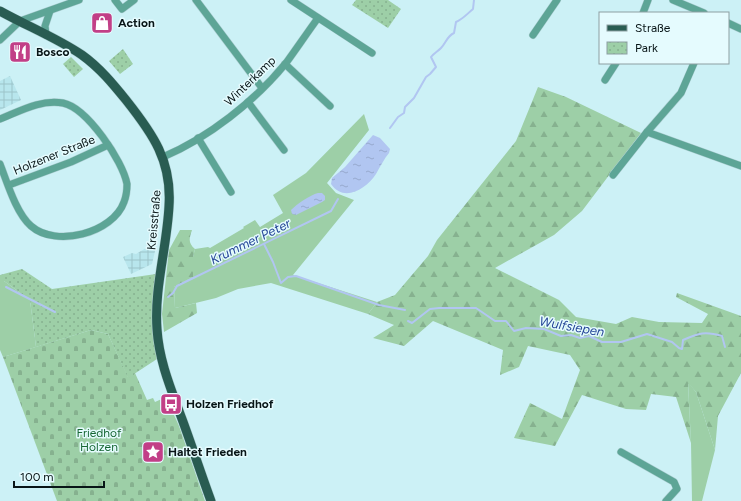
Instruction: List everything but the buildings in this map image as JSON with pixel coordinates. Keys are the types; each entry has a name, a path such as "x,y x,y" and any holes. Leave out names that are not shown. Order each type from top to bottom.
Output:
{"main road":[{"name":"Kreisstraße","path":"0,11 81,55 99,69 117,88 143,122 151,133 163,157 169,181 170,206 157,303 159,349 164,372 211,501"}],"street":[{"path":"0,40 20,21 79,0"},
{"path":"115,0 122,9 134,0"},
{"path":"196,0 262,88"},
{"path":"291,0 372,54"},
{"path":"533,35 557,0"},
{"path":"643,12 648,0"},
{"path":"677,1 702,12"},
{"path":"46,35 45,26 50,11"},
{"name":"Winterkamp","path":"163,157 198,138 248,102 285,64 318,18"},
{"path":"729,23 741,29"},
{"path":"285,64 330,106"},
{"path":"605,80 615,64"},
{"path":"613,175 647,132 681,93 694,64"},
{"name":"Holzener Straße","path":"0,119 40,103 48,102 64,103 81,112 95,126 108,145 124,175 127,184 124,203 113,219 90,232 76,236 45,234 36,230 25,220 8,185 0,164"},
{"path":"248,102 284,150"},
{"path":"647,132 741,166"},
{"path":"198,138 231,192"},
{"name":"Holzener Straße","path":"8,185 71,162 108,145"},
{"path":"621,452 674,482 676,489 666,501"}],"shaded area":[{"path":"10,76 21,100 0,110 0,81"},
{"path":"156,247 152,264 131,274 123,257 132,253 136,254 146,248"}],"green space":[{"path":"356,0 388,0 401,9 388,28 352,5"},
{"path":"123,49 133,64 120,74 109,61"},
{"path":"71,57 83,69 74,77 63,64"},
{"path":"538,87 566,97 641,133 582,211 554,235 495,268 559,300 576,317 616,324 632,317 659,322 702,323 708,314 676,297 677,293 741,316 741,373 718,416 715,450 696,392 688,383 691,443 676,397 651,394 646,410 626,409 582,395 555,446 514,438 530,403 562,419 580,370 570,355 528,346 519,367 500,375 503,350 433,321 404,346 373,338 394,325 368,314 377,302 395,295 428,256 437,240 516,141"},
{"path":"364,114 369,130 327,183 336,193 354,200 293,275 377,302 368,314 271,283 238,289 216,298 175,308 174,287 193,277 193,257 195,249 210,248 255,220 260,227 283,213 273,195 306,173"},
{"path":"180,230 192,230 190,241 191,245 195,249 193,257 193,277 174,287 175,308 196,303 197,313 164,332 162,314 169,250"},
{"path":"22,269 52,289 156,274 153,329 157,359 128,378 108,334 91,330 36,347 30,300 4,281 0,281 0,275"},
{"path":"0,281 4,281 30,300 36,347 3,357 0,350"},
{"name":"Friedhof Holzen","path":"91,330 108,334 128,377 135,373 147,400 153,398 155,402 166,397 179,426 205,501 57,501 3,357"},
{"path":"688,382 696,392 715,450 702,501 692,501"}],"water":[{"path":"373,135 380,138 390,149 372,180 367,185 355,192 342,193 336,190 331,184 332,178 345,167"},
{"path":"318,193 322,193 325,196 325,200 296,215 292,214 291,210 297,205"}],"waterway":[{"name":"Krummer Peter","path":"390,128 398,117 404,113 405,107 414,98 426,77 436,67 431,57 454,33 456,22 473,9 474,0"},
{"name":"Krummer Peter","path":"168,297 173,293 177,286 331,211 338,199"},
{"name":"Wulfsiepen","path":"264,244 281,283 288,277 296,276 379,305 405,310"},
{"name":"Krummer Peter","path":"6,287 55,312"},
{"name":"Wulfsiepen","path":"408,321 412,323 430,309 476,308 495,321 506,321 514,331 526,328 544,329 561,336 571,335 580,338 589,336 602,342 621,342 647,334 672,342 682,349 683,340 698,334 706,333 722,336 725,347"}],"place":[{"name":"Action","path":"102,23"},
{"name":"Bosco","path":"20,52"},
{"name":"Holzen Friedhof","path":"171,404"},
{"name":"Haltet Frieden","path":"153,452"}]}
